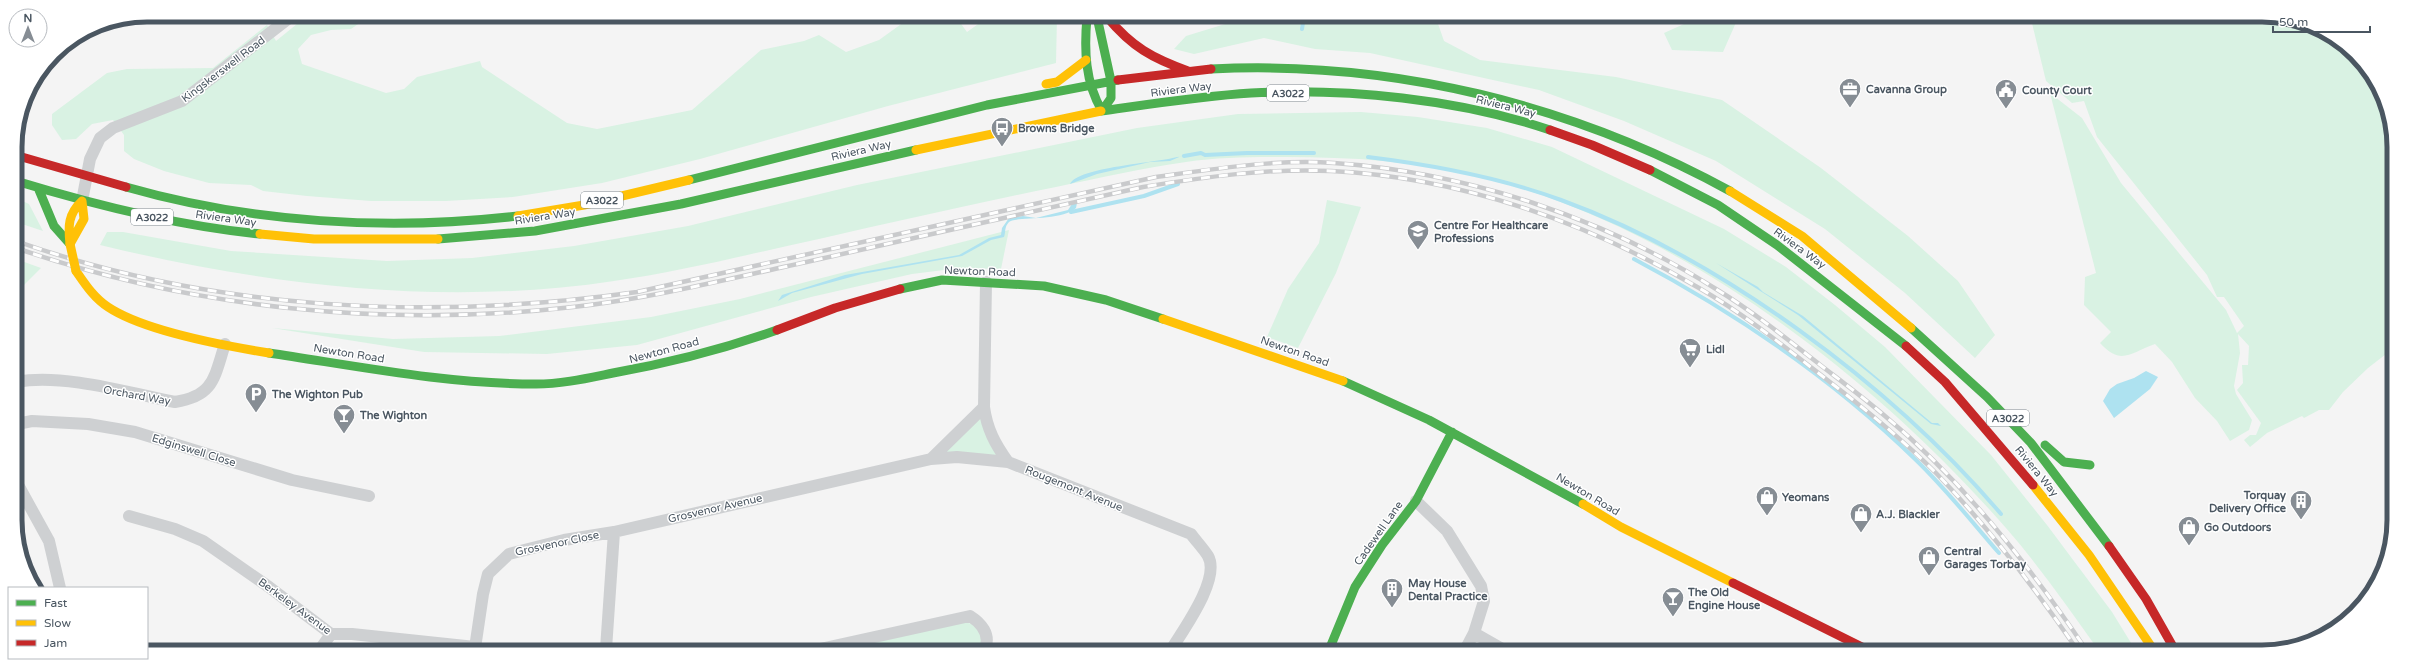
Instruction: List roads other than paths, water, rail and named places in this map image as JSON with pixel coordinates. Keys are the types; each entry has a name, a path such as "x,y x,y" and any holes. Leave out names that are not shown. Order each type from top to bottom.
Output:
{"main road":[{"path":"1087,22 1086,60 1089,84 1093,98 1102,111 1111,98 1111,81 1098,22"},
{"path":"1112,22 1124,39 1137,49 1154,59 1188,71"},
{"path":"1022,88 1057,82 1086,60"},
{"name":"Riviera Way","path":"22,158 35,163 50,165 135,190 245,211 291,217 417,222 540,213 671,185 986,105 1089,84 1188,71 1288,67 1345,71 1438,84 1528,104 1598,129 1668,158 1716,183 1792,229 1914,329 1979,388 2035,446 2145,597 2172,645"},
{"name":"Riviera Way","path":"769,160 846,134 1007,91"},
{"name":"Riviera Way","path":"22,183 39,190 82,201 195,226 276,237 369,241 474,238 535,231 681,204 884,156 1102,111 1251,94 1398,97 1436,102 1540,127 1592,145 1660,175 1718,205 1837,290 1891,332 1945,382 2020,469 2089,555 2150,645"},
{"name":"A3022","path":"35,163 43,173"},
{"path":"39,190 54,226 70,244 86,214 82,201"},
{"name":"Newton Road","path":"82,201 72,209 68,224 70,244 76,271 97,299 108,307 126,316 167,331 225,344 457,381 537,384 621,373 663,364 749,340 835,308 878,294 942,280 1044,286 1106,300 1345,382 1452,432 1564,492 1621,527 1858,645"},
{"path":"1979,388 2000,399 2062,462 2075,466 2090,465"},
{"name":"Cadewell Lane","path":"1331,645 1355,587 1382,545 1416,501 1452,432"}],"street":[{"name":"Kingskerswell Road","path":"82,201 81,188 86,176 90,159 100,138 113,128 182,101 284,22"},
{"path":"986,282 984,407 986,422 995,445 1008,462"},
{"name":"Orchard Way","path":"22,381 34,379 60,380 175,402 194,399 208,389 225,344"},
{"path":"931,459 984,407"},
{"name":"Edginswell Close","path":"22,423 32,420 88,424 135,432 292,480 369,496"},
{"name":"Grosvenor Avenue","path":"614,532 931,459 957,457 1008,462"},
{"name":"Rougemont Avenue","path":"1008,462 1191,534 1208,557 1210,572 1201,601 1174,645"},
{"path":"22,492 49,541 60,587"},
{"path":"1416,501 1447,531 1481,586 1484,601 1474,633 1467,645"},
{"name":"Berkeley Avenue","path":"129,516 175,529 203,541 281,595 331,634 352,634 456,645"},
{"path":"606,645 614,532"},
{"name":"Grosvenor Close","path":"475,645 483,594 488,574 509,554 564,540 614,532"},
{"path":"838,645 970,616 980,623 985,631 985,645"},
{"path":"1474,633 1495,645"},
{"path":"323,645 331,634"}],"water":[{"path":"1180,156 1170,161 1150,162 1097,174 1070,184 1076,178 1087,173"},
{"path":"1077,203 1076,208 1069,212 1050,217 1037,218 1068,210 1072,204"},
{"path":"1023,216 1036,218 1019,219 1009,222 1006,226 1004,237 991,240 962,256 862,274 792,293 778,301 782,295 845,275 959,255 989,238 1001,235 1002,228 1009,218"},
{"path":"1716,263 1758,287 1763,292 1803,316 1932,423 1938,423 1941,426 1931,424 1798,315"},
{"path":"2146,371 2158,377 2150,389 2114,418 2103,401 2110,389 2117,384 2134,378"}],"waterway":[{"path":"1302,29 1303,22"},
{"path":"1184,156 1201,153 1205,155 1247,153 1314,153"},
{"path":"1368,157 1466,173 1490,178 1538,192 1621,225 1681,255 1741,291 1799,330 1855,373 1908,419 1957,466 2001,514"},
{"path":"1071,212 1144,196 1178,184"},
{"path":"1634,259 1710,302 1746,325 1818,375 1852,402 1927,471 1999,553"}],"railway":[{"path":"22,243 91,264 167,283 245,296 323,304 402,307 480,306 559,301 637,292 1156,177 1200,171 1289,162 1312,162 1384,168 1434,176 1483,188 1581,220 1628,241 1673,264 1729,297 1756,316 1877,409 1942,469 1969,497 2019,557 2083,645"},
{"path":"22,250 83,269 151,286 221,299 291,308 362,314 433,315 503,313 573,307 663,293 1143,187 1190,180 1236,174 1307,170 1379,175 1427,183 1522,207 1613,243 1699,288 1764,331 1869,413 1910,448 1936,473 1956,494 2011,559 2074,645"}],"place":[{"name":"Cavanna Group","path":"1850,108"},
{"name":"County Court","path":"2006,110"},
{"name":"Browns Bridge","path":"1002,148"},
{"name":"Centre For Healthcare Professions","path":"1418,250"},
{"name":"Lidl","path":"1690,368"},
{"name":"The Wighton Pub","path":"256,414"},
{"name":"The Wighton","path":"344,434"},
{"name":"Yeomans","path":"1767,516"},
{"name":"Torquay Delivery Office","path":"2301,520"},
{"name":"A.J. Blackler","path":"1861,534"},
{"name":"Go Outdoors","path":"2189,546"},
{"name":"Central Garages Torbay","path":"1929,576"},
{"name":"May House Dental Practice","path":"1392,608"},
{"name":"The Old Engine House","path":"1673,618"}]}
